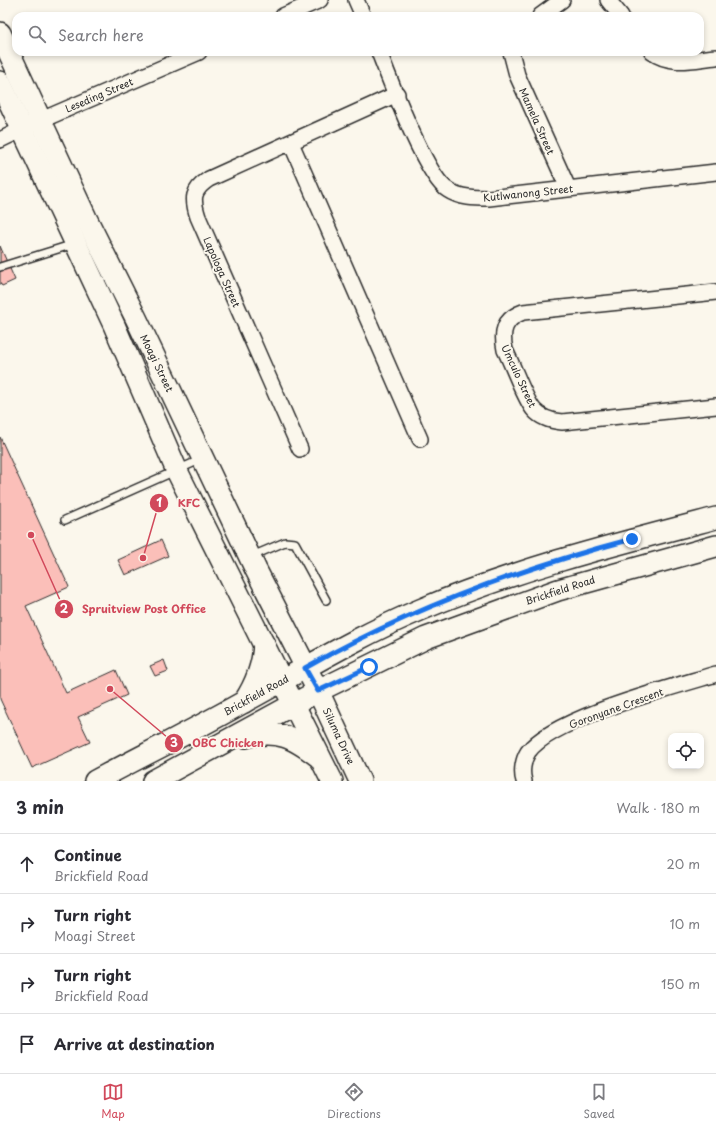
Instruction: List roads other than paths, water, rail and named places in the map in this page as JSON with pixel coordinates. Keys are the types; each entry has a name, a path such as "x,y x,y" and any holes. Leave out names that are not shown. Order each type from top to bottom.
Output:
{"street":[{"path":"292,12 320,0"},
{"path":"356,0 361,12"},
{"path":"546,12 562,0"},
{"path":"608,0 618,12"},
{"name":"Moagi Street","path":"0,33 31,125 84,240 203,459 305,668 318,691"},
{"name":"Leseding Street","path":"0,140 190,56"},
{"name":"Kutlwanong Street","path":"380,56 430,170 447,190 460,196 489,198 716,172"},
{"name":"Mamela Street","path":"512,56 517,75 568,188"},
{"path":"660,56 668,60 679,61 716,57"},
{"name":"Moagi Street","path":"0,82 31,125"},
{"name":"Lapologa Street","path":"300,449 198,217 194,207 194,198 201,184 209,179 397,94"},
{"path":"290,143 420,439"},
{"name":"Moagi Street","path":"84,240 114,325 178,471 294,706"},
{"name":"Umculo Street","path":"716,292 523,312 514,316 508,321 504,329 503,340 505,350 533,409 541,416 551,421 562,422 716,406"},
{"name":"Brickfield Road","path":"95,781 244,702 353,641 421,609 525,570 578,554 716,518"},
{"name":"Brickfield Road","path":"153,781 294,706 318,691 426,638 558,590 716,546"},
{"path":"244,702 256,683 263,659 264,644"},
{"name":"Goronyane Crescent","path":"524,781 522,776 523,763 528,752 554,731 574,721 716,674"},
{"name":"Siluma Drive","path":"318,691 360,781"},
{"path":"294,706 332,781"},
{"path":"227,742 258,734 285,735 302,744 320,757"}],"lane":[{"path":"0,267 84,240"},
{"path":"65,520 203,459"},
{"path":"250,557 285,542 296,543 326,600"}],"place":[{"name":"Spruitview Post Office","path":"31,535"},
{"name":"KFC","path":"143,558"},
{"name":"OBC Chicken","path":"110,689"}]}
